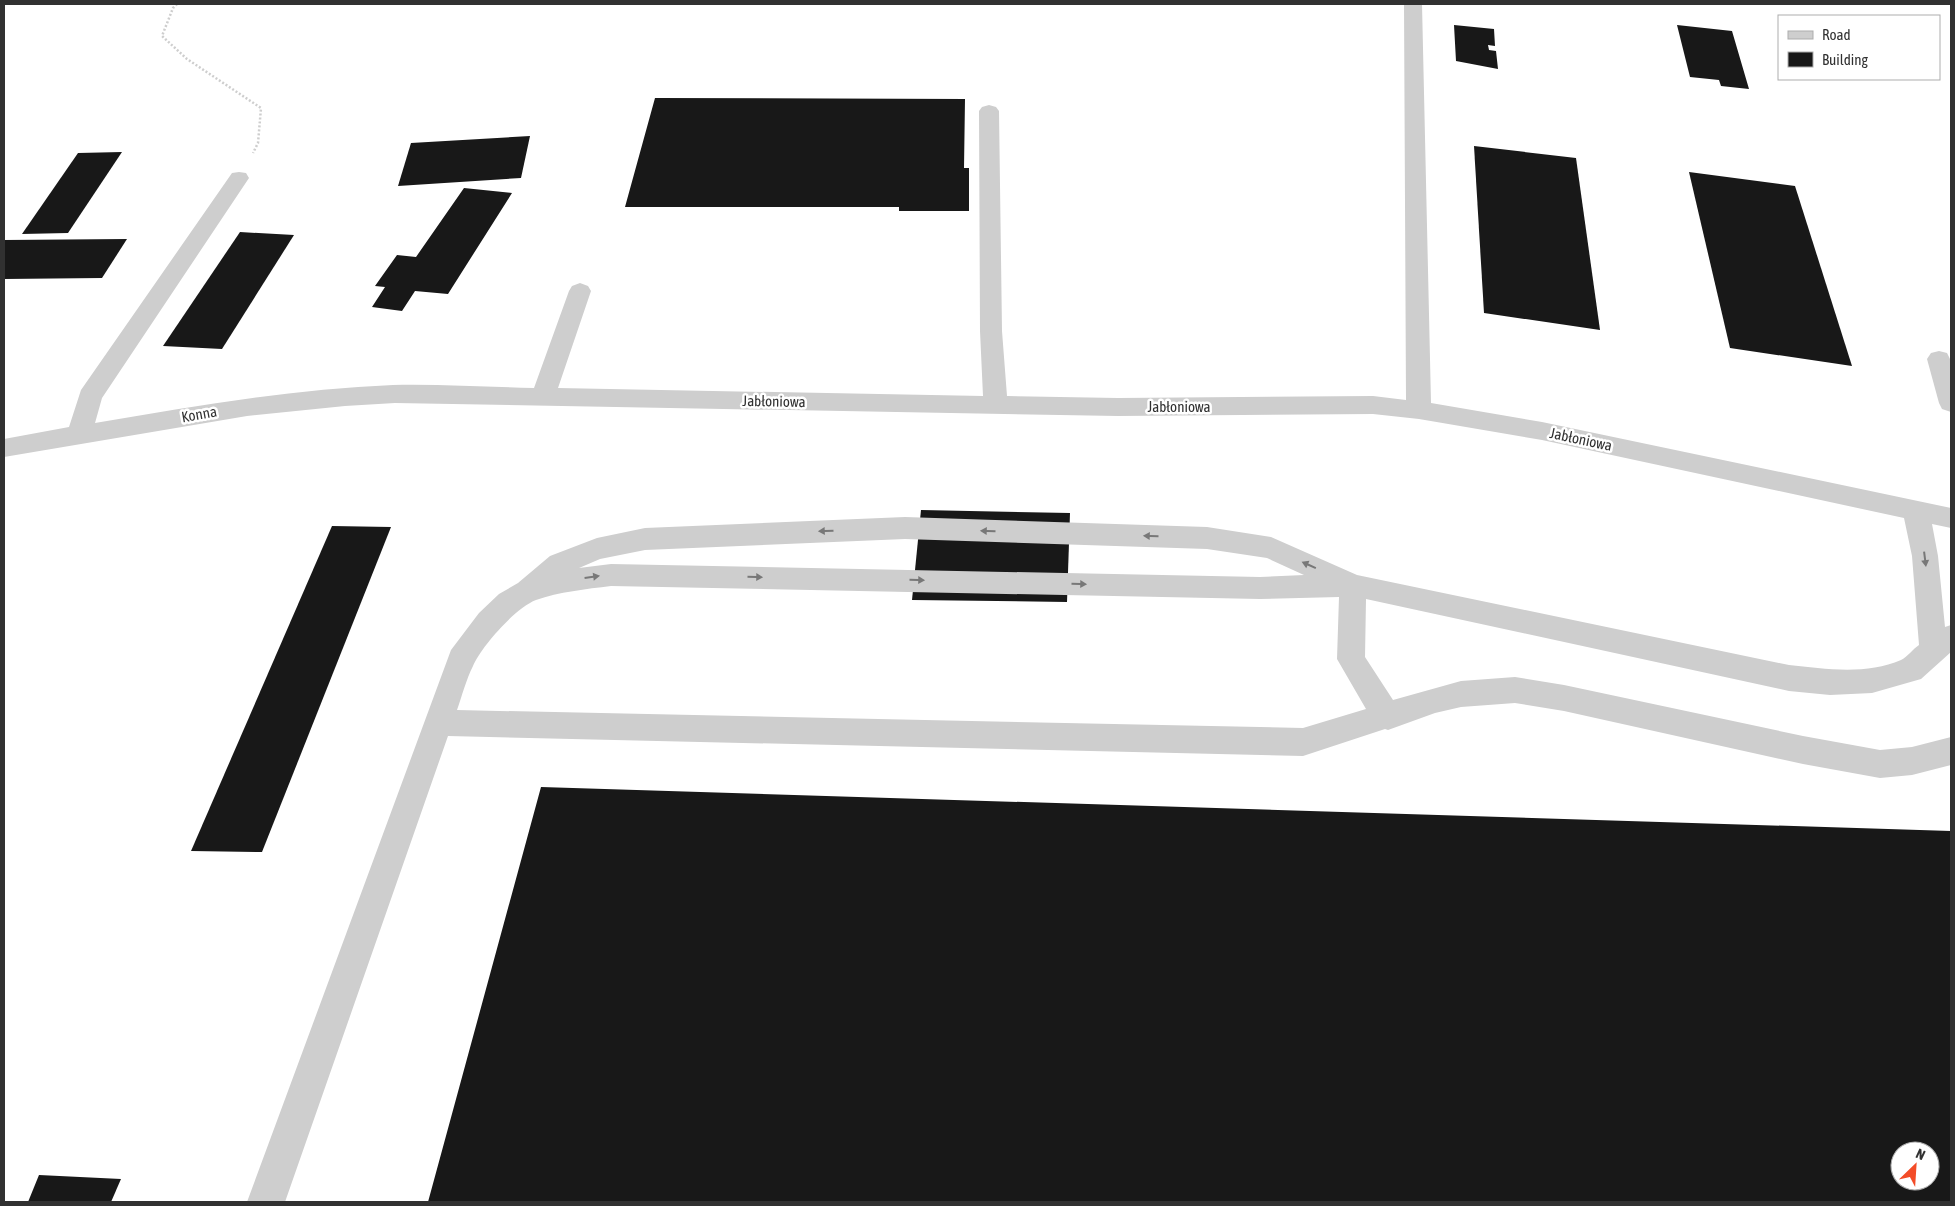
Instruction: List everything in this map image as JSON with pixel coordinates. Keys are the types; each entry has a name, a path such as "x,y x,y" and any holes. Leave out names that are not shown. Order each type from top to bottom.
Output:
{"street":[{"path":"1413,4 1419,410"},
{"path":"989,111 991,331 996,404"},
{"path":"79,436 90,396 239,178"},
{"path":"543,397 580,291"},
{"path":"1939,359 1951,403"},
{"name":"Jabłoniowa","path":"395,394 1118,407 1373,405 1419,410 1542,431 1951,518"},
{"name":"Konna","path":"4,448 237,407 342,396 395,394"},
{"path":"266,1202 462,659 489,621 509,602 528,591 559,564 598,549 645,539 905,528 1207,538 1271,548 1353,585 1789,678 1830,682 1872,680 1911,670 1942,643 1916,511"},
{"path":"528,591 569,580 611,575 1260,588 1353,585"},
{"path":"1353,585 1351,659 1388,716"},
{"path":"438,723 1303,742 1435,700 1462,694 1515,690 1564,698 1803,750 1880,764 1912,761 1951,751"}],"path":[{"path":"177,4 173,8 162,36 187,59 261,108 258,143 239,178"}],"building":[{"path":"1454,25 1494,29 1495,46 1488,45 1489,50 1496,51 1498,69 1456,61"},
{"path":"1677,25 1732,31 1749,89 1721,86 1719,80 1690,77"},
{"path":"655,98 965,99 964,168 969,168 969,211 899,211 899,207 625,207"},
{"path":"530,136 521,178 398,186 411,143"},
{"path":"1474,146 1576,158 1600,330 1484,313"},
{"path":"122,152 68,233 22,234 78,153"},
{"path":"1689,172 1795,186 1852,366 1730,348"},
{"path":"464,188 512,193 448,294 415,291 402,311 372,307 385,287 375,286 397,255 416,257"},
{"path":"240,232 294,235 222,349 163,346"},
{"path":"127,239 102,278 4,279 4,240"},
{"path":"921,510 1070,513 1067,602 912,600"},
{"path":"332,526 391,527 262,852 191,851"},
{"path":"541,787 1951,831 1951,1202 428,1202"},
{"path":"39,1175 121,1179 111,1202 28,1202"}]}
